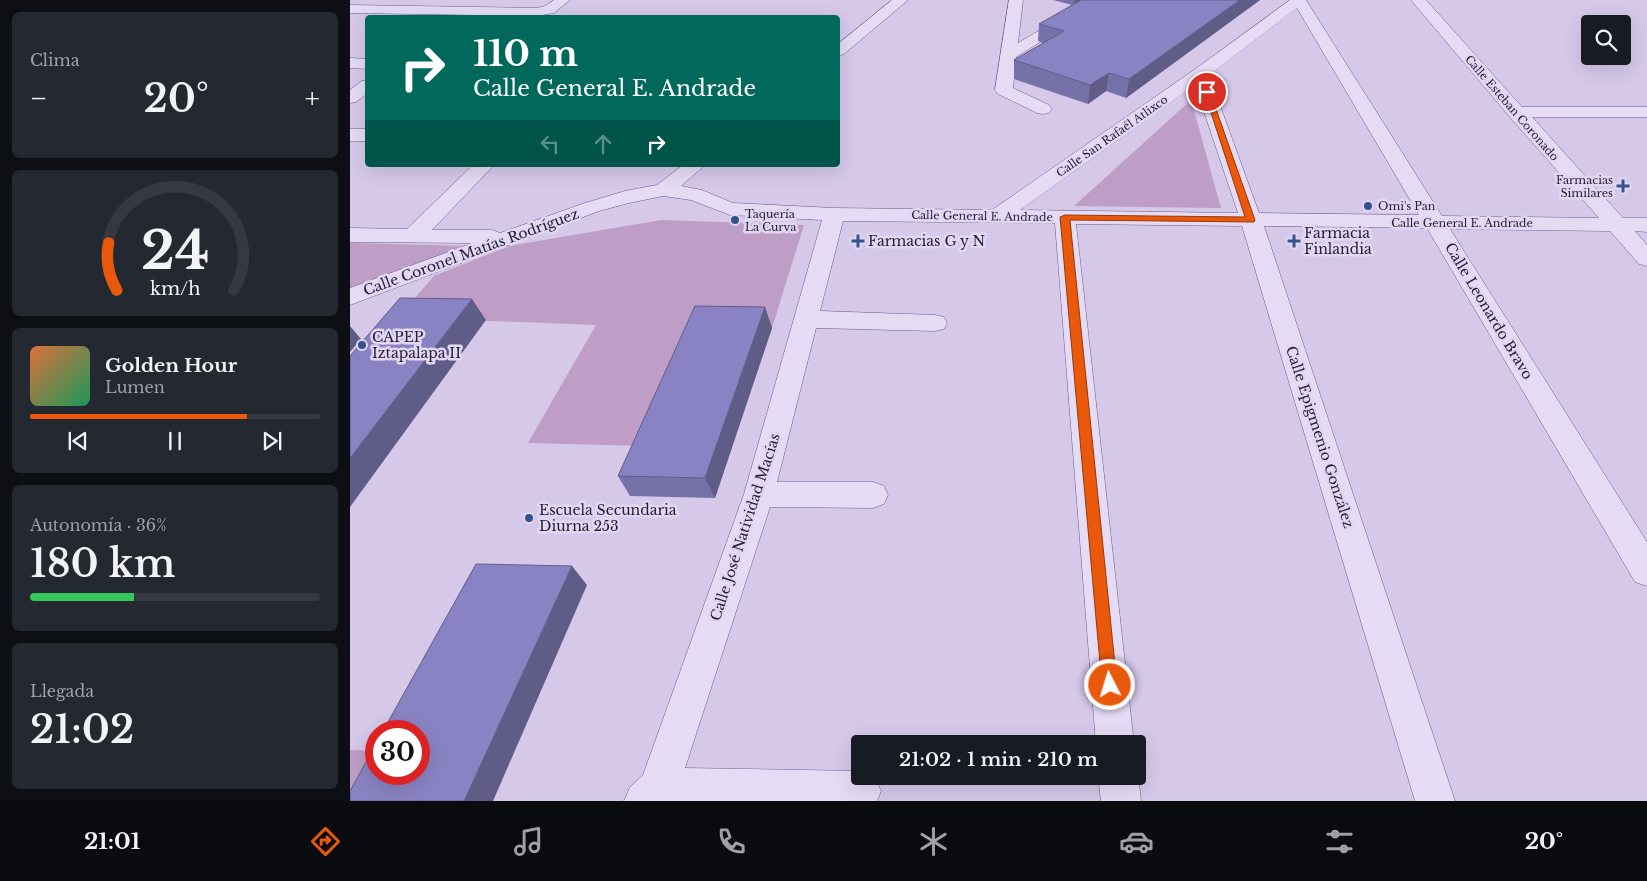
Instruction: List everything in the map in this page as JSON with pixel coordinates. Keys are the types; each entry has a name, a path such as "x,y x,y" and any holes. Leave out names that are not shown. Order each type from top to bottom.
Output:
{"street":[{"path":"350,9 461,15 537,12 549,10 563,0"},
{"path":"840,49 902,0"},
{"path":"1016,0 1004,90 1043,109"},
{"path":"1010,55 1101,0"},
{"name":"Calle San Rafaél Atlixco","path":"996,217 1200,74 1299,0"},
{"name":"Calle Leonardo Bravo","path":"1299,0 1647,571"},
{"name":"Calle Esteban Coronado","path":"1418,0 1515,112 1647,259"},
{"path":"350,63 365,64"},
{"name":"Calle Epigmenio González","path":"1200,74 1251,220 1435,801"},
{"path":"350,98 365,87"},
{"path":"1515,112 1647,112"},
{"path":"350,135 365,135"},
{"path":"412,237 482,167"},
{"path":"663,190 692,167"},
{"name":"Calle General E. Andrade","path":"592,207 626,197 663,190 695,194 730,209 834,214 1437,224 1647,225"},
{"name":"Calle Coronel Matías Rodríguez","path":"350,297 508,236 592,207"},
{"name":"Calle José Natividad Macías","path":"651,795 759,494 834,214"},
{"path":"1065,217 1114,735"},
{"path":"350,234 412,237 508,236"},
{"path":"807,319 935,323"},
{"path":"759,494 873,495"},
{"path":"1119,785 1121,801"},
{"path":"651,795 861,791"}],"shaded area":[{"path":"1191,100 1221,208 1074,206"},
{"path":"661,220 804,225 772,328 696,327 644,446 528,443 596,325 416,318 350,373 434,276 509,246"},
{"path":"350,243 471,246 350,290"},
{"path":"350,750 365,751 365,785 350,801"}],"building":[{"path":"1081,0 1240,0 1129,79 1109,73 1090,85 1014,60 1064,31 1039,24"},
{"path":"400,298 472,299 350,458 350,356"},
{"path":"695,306 765,307 705,478 618,476"},
{"path":"476,564 572,566 464,801 350,801 350,791 365,764 365,785 430,785 430,720 389,720"}],"place":[{"name":"Farmacias Similares","path":"1623,186"},
{"name":"Omi's Pan","path":"1368,206"},
{"name":"Taquería La Curva","path":"735,220"},
{"name":"Farmacias G y N","path":"858,241"},
{"name":"Farmacia Finlandia","path":"1294,241"},
{"name":"CAPEP Iztapalapa II","path":"362,345"},
{"name":"Escuela Secundaria Diurna 253","path":"529,518"}],"route":[{"path":"1110,685 1065,217 1251,220 1207,92"}]}
